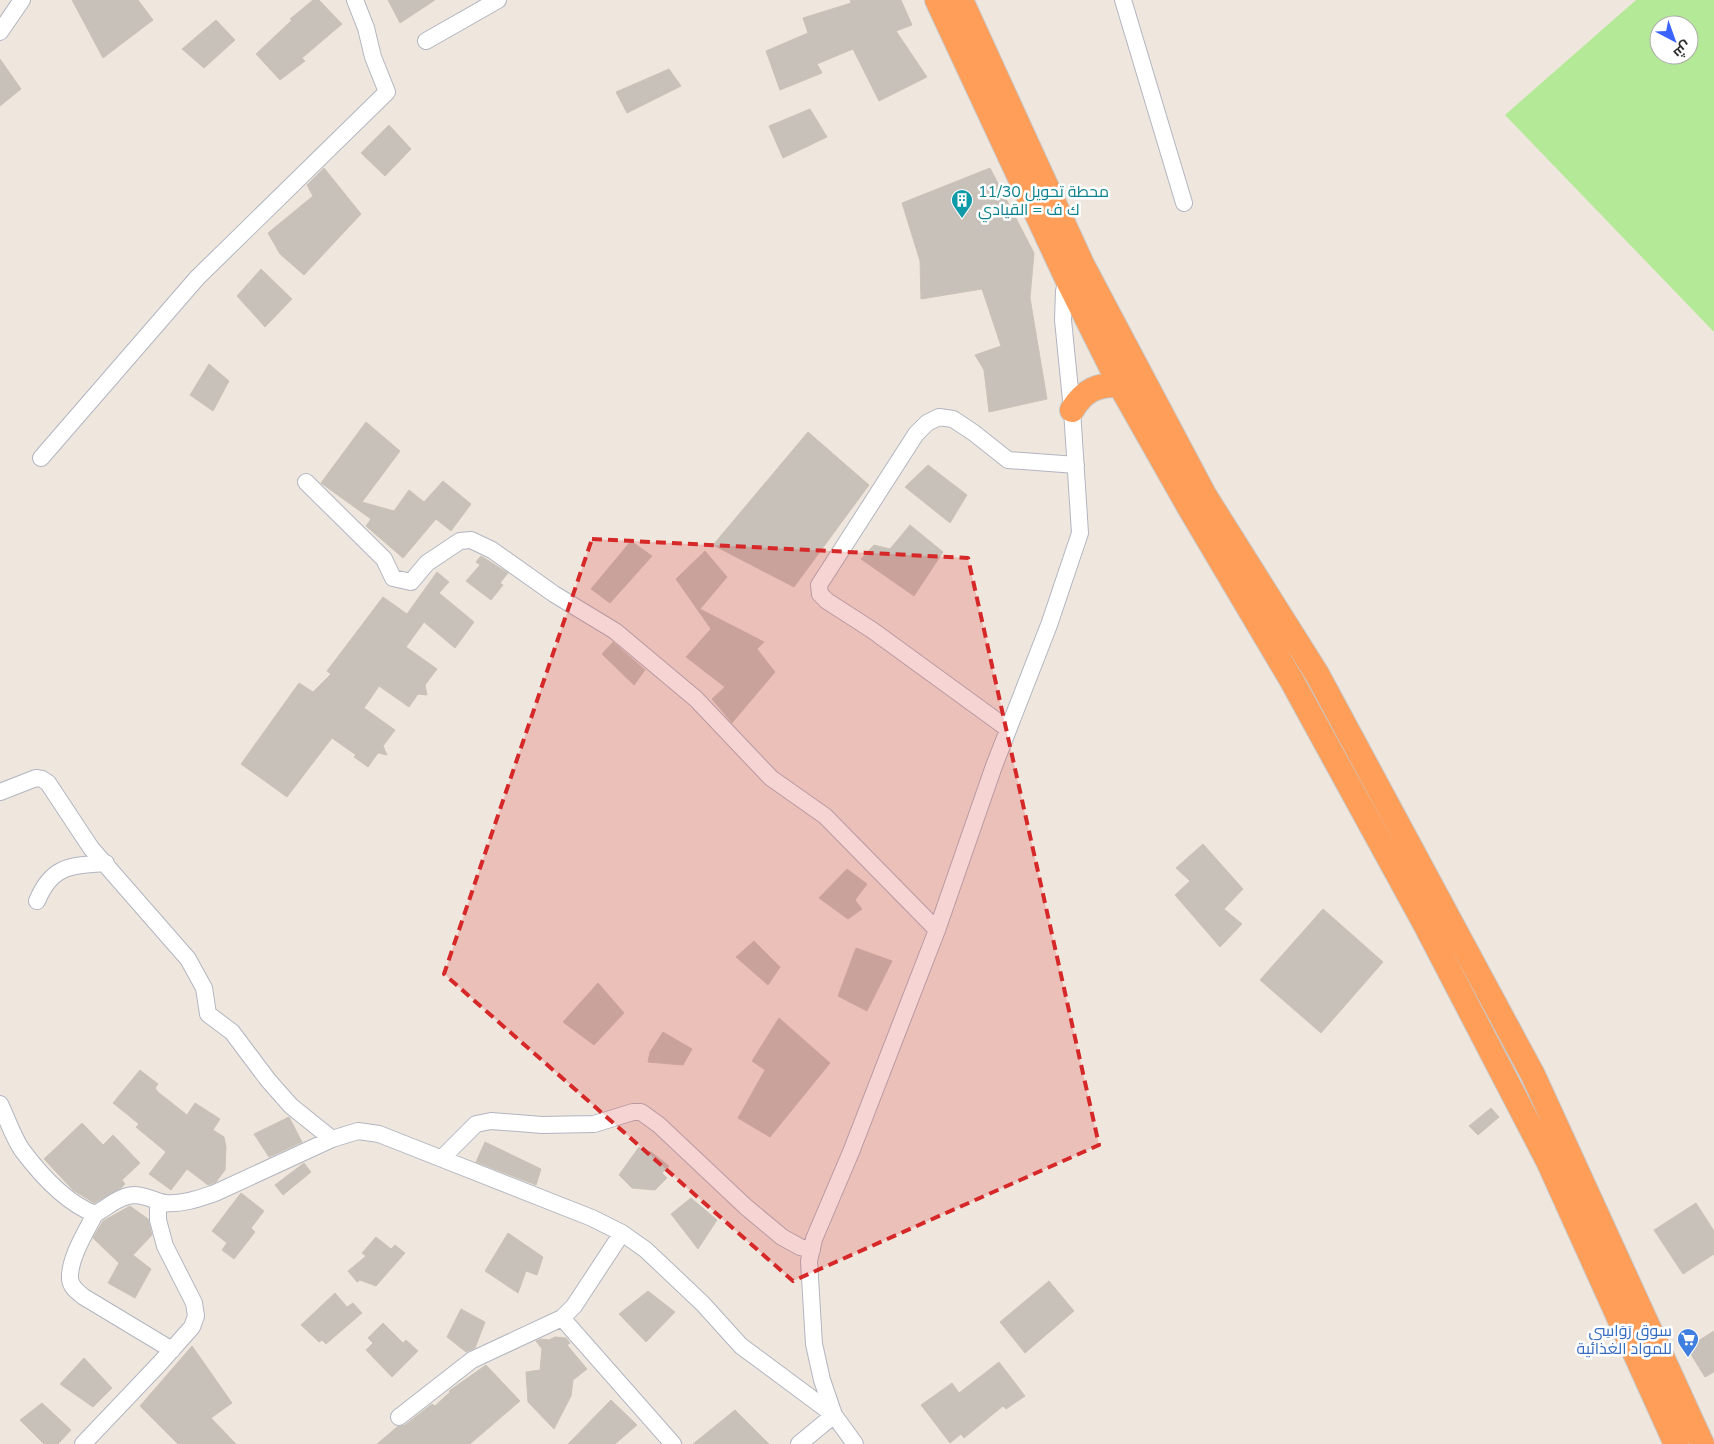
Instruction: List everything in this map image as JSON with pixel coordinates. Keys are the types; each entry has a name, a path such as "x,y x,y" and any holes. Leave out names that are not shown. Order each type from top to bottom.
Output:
{"highway":[{"path":"937,0 1075,271 1205,496 1317,674 1534,1075 1702,1444"},
{"path":"961,0 1075,271 1120,385 1189,507 1292,681 1434,941 1548,1161 1676,1444"},
{"path":"1072,410 1080,397 1092,389 1106,384 1120,385"}],"street":[{"path":"0,32 22,0"},
{"path":"41,458 197,278 387,92 372,57 366,28 355,0"},
{"path":"426,41 498,0"},
{"path":"1124,0 1184,203"},
{"path":"855,1444 834,1415 822,1380 814,1344 809,1261 814,1239 851,1152 937,930 1008,730 1049,625 1080,533 1072,410 1063,320 1064,291 1075,271"},
{"path":"1008,730 872,630 827,601 820,594 819,585 916,434 927,423 939,417 953,419 974,432 1008,460 1076,465"},
{"path":"306,482 384,559 393,578 411,582 427,563 460,541 471,540 492,550 554,594 615,631 696,699 771,778 826,816 890,879 937,930"},
{"path":"0,792 36,778 48,783 91,848 188,958 204,988 208,1014 232,1032 268,1080 292,1106 332,1139"},
{"path":"37,901 43,886 58,871 83,865 106,863"},
{"path":"0,1104 21,1148 55,1188 95,1214"},
{"path":"442,1158 476,1124 491,1121 542,1125 594,1124 633,1112 642,1112 659,1125 746,1207 782,1237 800,1247 812,1250"},
{"path":"172,1350 84,1297 74,1288 70,1280 74,1260 95,1214 118,1199 134,1195 148,1197 165,1203 197,1199 215,1194 332,1139 358,1131 379,1134 442,1158 592,1218 622,1233 646,1250 703,1304 741,1346 834,1415"},
{"path":"82,1444 172,1350 192,1327 196,1316 194,1303 165,1246 158,1220 158,1208 165,1203"},
{"path":"399,1417 472,1360 562,1318 574,1306 622,1233"},
{"path":"562,1318 673,1444"},
{"path":"799,1444 834,1415"}],"highlighted area":[{"path":"592,539 968,558 1099,1145 793,1281 444,974"}],"green space":[{"path":"1636,0 1714,0 1714,332 1505,115"}],"building":[{"path":"72,0 138,0 153,20 103,58"},
{"path":"313,0 319,0 342,24 302,58 305,61 280,80 256,54 292,20 290,19"},
{"path":"388,0 435,0 400,23"},
{"path":"850,0 901,0 912,25 896,31 927,77 879,101 853,49 817,64 822,73 780,90 766,51 808,33 803,18 851,3"},
{"path":"216,20 235,40 204,68 182,49"},
{"path":"0,59 21,89 0,106"},
{"path":"669,69 681,86 627,113 616,92"},
{"path":"810,109 827,137 783,158 769,126"},
{"path":"389,125 411,149 385,176 361,153"},
{"path":"324,168 361,214 304,275 280,254 268,233 313,196 307,185"},
{"path":"990,168 1034,253 1030,298 1047,399 989,412 984,370 975,355 1001,346 982,289 921,299 920,261 902,203"},
{"path":"261,269 292,299 265,327 237,296"},
{"path":"209,364 229,381 213,411 190,395"},
{"path":"366,422 400,451 362,502 394,511 409,490 424,502 443,481 471,504 451,531 436,519 403,558 366,526 371,519 321,483"},
{"path":"808,432 869,485 794,587 713,545"},
{"path":"928,465 967,495 950,523 905,487"},
{"path":"910,525 943,552 914,596 861,559 874,545 890,549"},
{"path":"631,541 652,556 610,603 591,589"},
{"path":"705,551 727,577 700,609 764,642 757,649 775,672 732,723 712,699 725,687 686,657 711,629 676,579"},
{"path":"481,556 508,573 500,583 503,585 491,600 466,581 480,565 476,562"},
{"path":"437,572 449,582 439,593 474,622 455,648 424,622 406,647 437,669 425,685 427,695 418,694 409,707 379,686 364,708 395,730 383,746 387,755 378,753 368,767 354,757 356,755 332,738 287,797 241,764 299,683 313,692 331,674 327,671 383,597 407,614"},
{"path":"613,642 645,670 634,685 602,654"},
{"path":"1203,844 1243,889 1224,909 1242,924 1220,947 1175,895 1190,881 1176,868"},
{"path":"847,869 867,884 855,900 862,909 848,919 819,898"},
{"path":"1323,909 1383,962 1321,1033 1260,980"},
{"path":"754,941 780,967 768,985 736,957"},
{"path":"856,948 892,961 867,1011 838,996"},
{"path":"598,983 624,1013 594,1045 563,1022"},
{"path":"779,1018 830,1063 770,1137 738,1118 765,1070 752,1061"},
{"path":"663,1032 692,1049 683,1065 648,1062 650,1052"},
{"path":"140,1070 158,1084 155,1088 158,1092 187,1115 195,1103 220,1119 213,1130 224,1137 226,1147 225,1170 216,1182 208,1185 187,1169 171,1190 149,1174 166,1152 136,1127 139,1124 113,1103"},
{"path":"1491,1108 1499,1117 1478,1135 1469,1126"},
{"path":"289,1117 302,1142 269,1157 254,1134"},
{"path":"82,1123 103,1145 113,1135 140,1163 122,1180 125,1184 121,1188 94,1203 73,1190 44,1159"},
{"path":"485,1142 541,1169 536,1185 476,1162"},
{"path":"639,1147 651,1152 669,1166 662,1173 667,1178 655,1190 632,1188 619,1175"},
{"path":"304,1163 311,1172 283,1195 275,1185"},
{"path":"241,1193 264,1211 251,1228 255,1232 234,1259 222,1250 227,1243 212,1231"},
{"path":"691,1198 717,1220 698,1249 671,1214"},
{"path":"1696,1203 1714,1231 1714,1254 1683,1274 1654,1230"},
{"path":"130,1206 148,1219 152,1235 133,1255 151,1269 135,1298 108,1283 119,1263 93,1238 103,1221"},
{"path":"508,1233 543,1257 537,1275 526,1271 518,1293 485,1271"},
{"path":"376,1237 391,1249 395,1245 405,1253 376,1286 360,1280 357,1282 348,1271 366,1256 362,1253"},
{"path":"1049,1281 1074,1311 1025,1353 1000,1322"},
{"path":"648,1291 675,1312 646,1342 619,1314"},
{"path":"335,1293 347,1307 353,1303 362,1313 326,1344 322,1340 319,1342 301,1325"},
{"path":"461,1309 485,1322 475,1348 466,1352 447,1337"},
{"path":"383,1323 403,1343 406,1340 418,1351 392,1377 366,1350 373,1343 368,1338"},
{"path":"1714,1331 1714,1372 1705,1377 1687,1348"},
{"path":"555,1337 566,1338 570,1343 567,1345 587,1369 573,1380 571,1396 554,1429 528,1402 526,1372 540,1370 542,1349 536,1341 541,1339 549,1340"},
{"path":"192,1346 232,1403 211,1418 236,1444 178,1444 140,1406"},
{"path":"84,1358 112,1388 93,1407 60,1384"},
{"path":"999,1362 1025,1396 1006,1409 1003,1406 964,1438 961,1434 950,1443 921,1405 952,1383 959,1393"},
{"path":"486,1365 520,1401 470,1444 377,1444 397,1427 405,1425 432,1404 435,1406 449,1391"},
{"path":"611,1400 637,1425 615,1444 568,1444"},
{"path":"42,1403 71,1430 58,1444 44,1444 20,1420"},
{"path":"735,1410 769,1444 693,1444"}],"place":[{"name":"محطة تحويل 11/30 ك ف = القيادي","path":"962,219"},
{"name":"سوق رَوَاسِي للمواد الغذائية","path":"1688,1358"}]}
